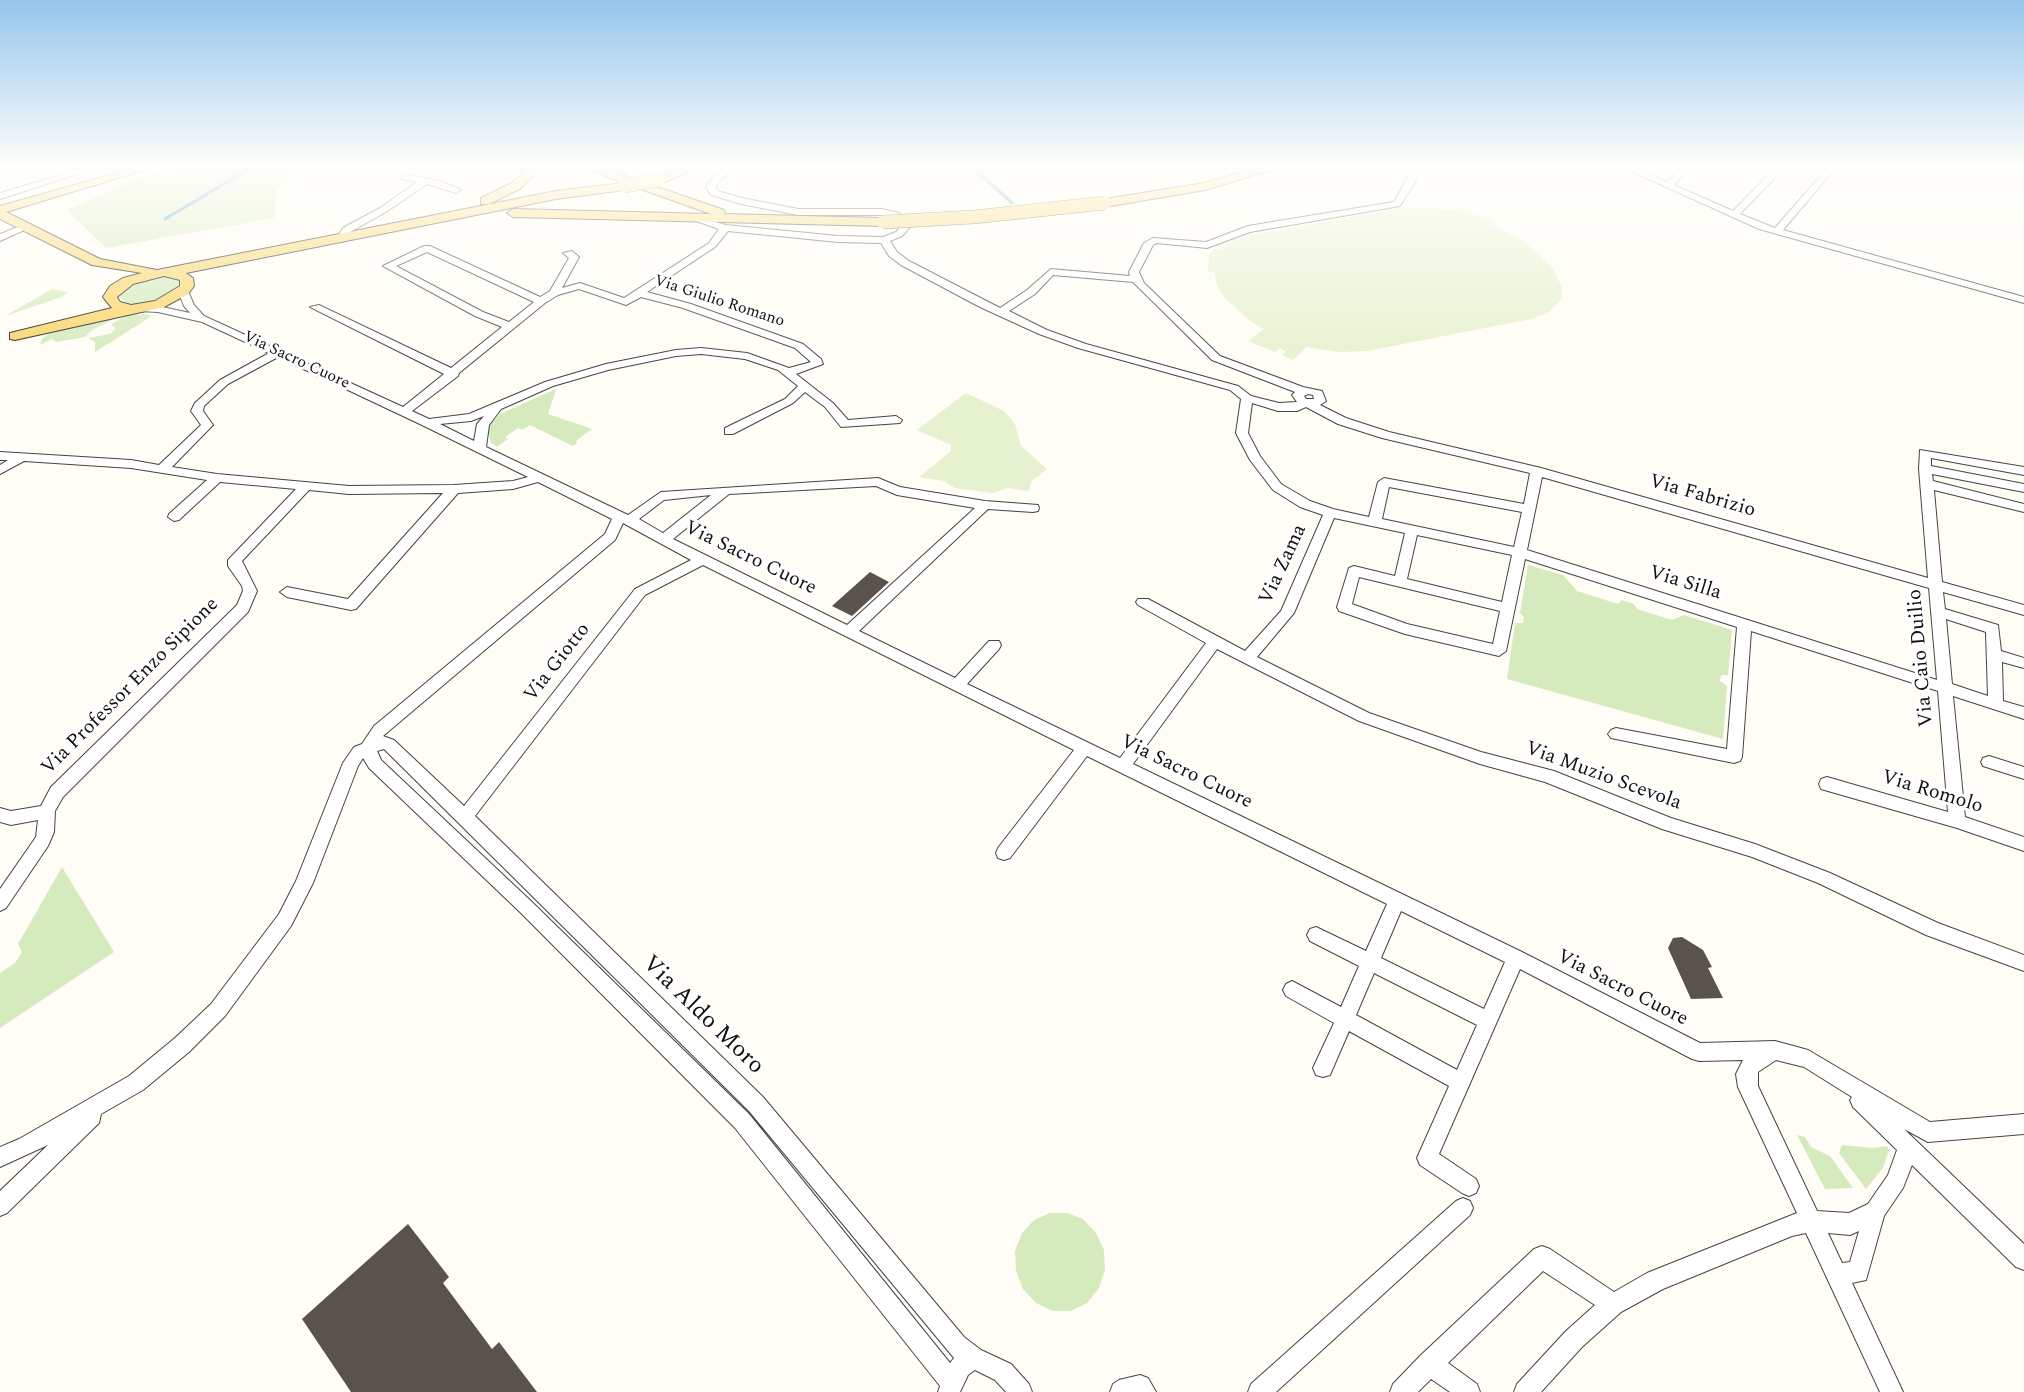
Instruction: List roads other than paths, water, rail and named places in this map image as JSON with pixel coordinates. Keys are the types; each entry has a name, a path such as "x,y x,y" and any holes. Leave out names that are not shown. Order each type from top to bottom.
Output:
{"main road":[{"path":"34,231 96,262 111,273 116,282 111,302 134,308"},
{"path":"0,341 84,311 136,277 369,231"},
{"path":"15,336 159,304 208,273 259,254"},
{"path":"96,262 183,275 188,281 185,288"}],"street":[{"path":"0,238 17,231"},
{"path":"343,236 346,231"},
{"path":"639,293 712,245 722,231"},
{"path":"755,231 838,239 884,240 901,231"},
{"path":"1245,231 1207,245 1155,240 1149,243 1134,272 1135,279 1216,358 1257,375 1342,421 1368,429"},
{"path":"1777,231 2024,300"},
{"path":"884,240 893,254 905,263 952,289 1043,332 1082,346 1216,381 1234,388 1247,398 1278,407 1297,407 1315,392 1321,399 1368,429"},
{"path":"510,326 479,314 388,266 428,248 541,301"},
{"path":"554,293 574,257 568,253"},
{"path":"1000,312 1031,292 1051,272 1135,279"},
{"name":"Via Giulio Romano","path":"404,412 454,374 541,301 554,293 580,286 627,302 639,293 745,325 799,346 818,361 817,364 789,372"},
{"path":"185,288 189,306 200,317"},
{"path":"315,307 454,374"},
{"path":"134,308 200,317"},
{"name":"Via Sacro Cuore","path":"200,317 426,422 624,518 663,540 957,686 1516,958 1700,1052 1775,1050"},
{"path":"426,422 447,422 471,417 581,374 676,353 701,351 747,356 767,361 789,372 829,405 845,424 896,420"},
{"path":"162,469 207,425 198,411 199,405 224,382 278,353"},
{"path":"729,431 789,401 804,386"},
{"name":"Via Silla","path":"1247,398 1242,433 1254,458 1277,487 1305,504 1330,513 1518,552 2024,713"},
{"path":"455,436 483,424 506,403"},
{"path":"455,436 471,417"},
{"path":"480,449 480,432 483,424"},
{"name":"Via Fabrizio","path":"1368,429 1537,471 1937,583 2024,610"},
{"path":"2024,471 1924,453 1925,470 2024,488"},
{"path":"0,456 131,464 217,478 305,487 368,490 454,489 513,485 539,478"},
{"path":"0,471 21,458"},
{"name":"Via Caio Duilio","path":"1925,470 1957,821"},
{"path":"1508,608 1354,571 1344,607 1405,629 1499,651 1508,608 1518,552 1527,509 1537,471"},
{"path":"174,517 217,478"},
{"path":"0,1157 25,1147 136,1083 182,1045 218,1010 285,921 304,883 345,773 370,752 379,730 610,537 624,518 661,496 726,490 878,482 897,491 985,505 1033,508"},
{"path":"1375,521 1384,482 1527,509"},
{"name":"Via Professor Enzo Sipione","path":"0,903 42,841 46,832 47,811 57,792 236,617 250,591 244,577 235,566 235,560 305,487"},
{"path":"1927,488 2024,508"},
{"path":"286,592 351,605 454,489"},
{"path":"663,540 726,490"},
{"path":"850,631 985,505"},
{"name":"Via Zama","path":"1247,659 1287,613 1330,513"},
{"path":"610,537 631,530 646,530"},
{"path":"1400,582 1412,530"},
{"name":"Via Giotto","path":"465,817 640,592 704,560"},
{"name":"Via Muzio Scevola","path":"1143,602 1247,659 1364,717 1407,734 1548,776 1668,824 1755,850 1824,878 1932,929 2024,963"},
{"path":"1939,612 1993,629 1996,704"},
{"path":"1616,734 1734,757 1744,623"},
{"path":"1123,766 1215,640"},
{"path":"957,686 994,645"},
{"path":"1994,654 2024,663"},
{"name":"Via Aldo Moro","path":"370,752 382,742 388,744 465,817 756,1104 956,1345 973,1358 1003,1372 1021,1392"},
{"path":"1004,853 1085,747"},
{"path":"370,752 742,1121 950,1387 960,1367 973,1358"},
{"path":"1989,762 2024,773"},
{"name":"Via Romolo","path":"1827,784 1957,821 2024,844"},
{"path":"0,815 11,818 27,817 47,811"},
{"path":"527,908 543,896"},
{"path":"1323,1068 1397,901"},
{"path":"1316,934 1488,1021"},
{"path":"1469,1186 1427,1158 1446,1120 1516,958"},
{"path":"1292,990 1462,1083"},
{"path":"1892,1392 1748,1088 1746,1074 1751,1065 1775,1050 1808,1059 1928,1132 2024,1124"},
{"path":"1837,1078 1929,1164 2024,1259"},
{"path":"0,1206 112,1098"},
{"path":"1838,1274 1858,1272 1875,1211 1896,1181 1909,1146"},
{"path":"1259,1392 1463,1208"},
{"path":"1525,1392 1574,1339 1613,1304 1665,1277 1792,1225 1812,1221 1850,1224 1875,1211"},
{"path":"1401,1392 1542,1257 1613,1304"},
{"path":"1429,1363 1468,1392"},
{"path":"1121,1392 1127,1388 1140,1386 1145,1392"}]}
